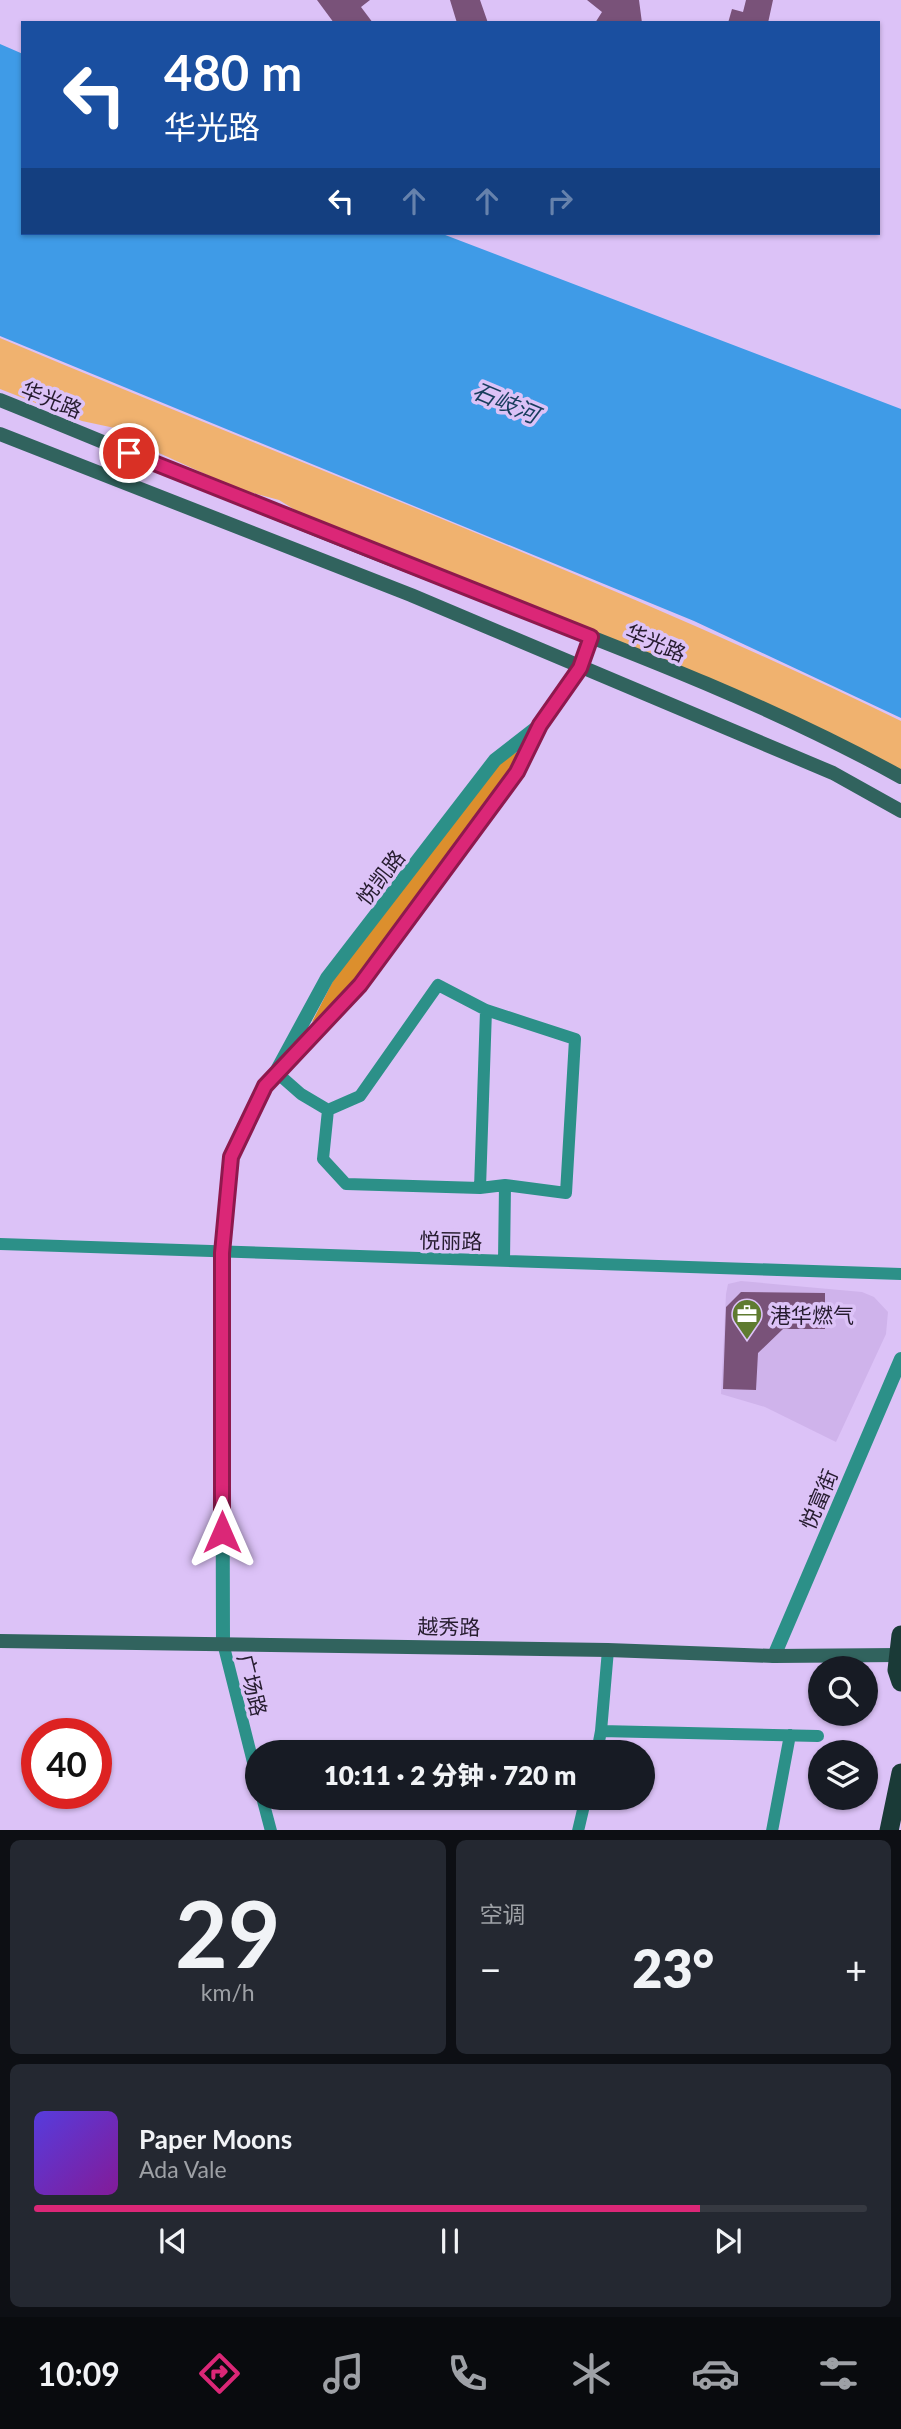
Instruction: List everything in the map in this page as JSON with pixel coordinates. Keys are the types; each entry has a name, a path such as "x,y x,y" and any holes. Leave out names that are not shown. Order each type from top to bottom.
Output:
{"highway":[{"path":"901,1635 897,1670 901,1682"},
{"path":"889,1830 901,1773"}],"main road":[{"name":"华光路","path":"0,400 413,568 591,637 837,742 901,777"},
{"path":"0,434 411,595 832,774 901,811"},
{"name":"越秀路","path":"0,1640 608,1650 774,1656 898,1655"}],"street":[{"name":"悦凯路","path":"223,1643 222,1253 231,1157 265,1086 360,985 517,772 540,725 580,668 591,637"},
{"name":"悦凯路","path":"276,1072 327,978 495,760 540,725"},
{"path":"438,985 486,1010 575,1039 566,1193 505,1185 480,1188 346,1184 323,1159 328,1110 360,1096 438,985"},
{"path":"480,1188 486,1010"},
{"path":"276,1072 300,1094 328,1110"},
{"path":"504,1260 505,1185"},
{"name":"悦丽路","path":"0,1244 901,1274"},
{"name":"悦富街","path":"774,1656 901,1359"},
{"name":"广场路","path":"223,1643 247,1740"},
{"path":"599,1740 608,1650"},
{"path":"601,1731 818,1736"},
{"path":"772,1830 790,1735"},
{"path":"266,1810 271,1830"},
{"path":"578,1830 583,1810"}],"shaded area":[{"path":"0,338 566,570 901,721 901,771 329,531 279,500 238,489 148,448 124,430 82,421 0,389"},
{"path":"525,748 515,770 350,987 328,1012 312,1022 335,977 502,760"},
{"name":"港华燃气","path":"741,1281 862,1292 874,1297 888,1312 886,1334 836,1442 765,1407 721,1394 726,1294 728,1284"}],"water":[{"name":"石岐河","path":"0,44 21,53 21,235 445,235 901,409 901,718 694,621 0,336"}],"building":[{"path":"317,0 370,0 361,7 372,21 333,21"},
{"path":"450,0 480,0 487,21 456,21"},
{"path":"587,0 639,0 642,21 596,21 602,12"},
{"path":"746,0 773,0 768,21 729,21 732,9 743,12"},
{"name":"港华燃气","path":"741,1292 825,1293 825,1329 783,1329 758,1353 756,1390 723,1389 726,1307"}],"place":[{"name":"港华燃气","path":"747,1341"}],"route":[{"path":"129,453 591,637 580,668 540,725 517,772 360,985 265,1086 231,1157 222,1253 222,1532"}]}
